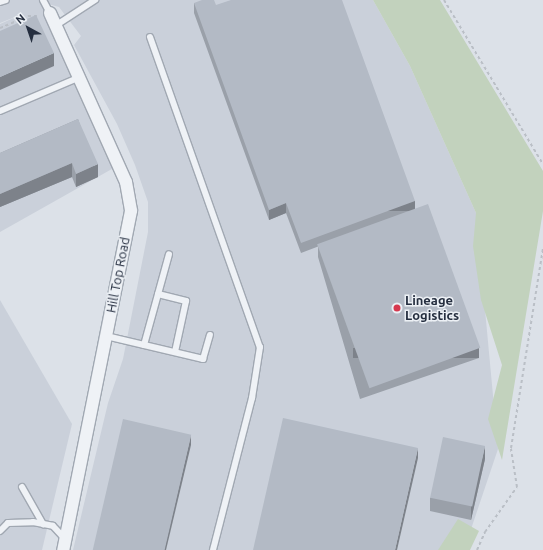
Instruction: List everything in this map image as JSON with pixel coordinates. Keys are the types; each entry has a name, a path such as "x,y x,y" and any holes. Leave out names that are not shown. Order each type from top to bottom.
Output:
{"street":[{"name":"Hill Top Road","path":"50,13 126,182 131,211 64,545"}],"lane":[{"path":"0,2 6,0"},
{"path":"43,0 50,13"},
{"path":"56,26 95,0"},
{"path":"150,37 260,347 252,398 213,550"},
{"path":"0,112 80,77"},
{"path":"144,345 168,254"},
{"path":"158,294 186,302 175,352"},
{"path":"106,336 203,359 210,335"},
{"path":"22,487 43,524"},
{"path":"0,531 8,523 33,522 53,526 64,545"}],"path":[{"path":"444,0 543,164"},
{"path":"0,28 28,16 41,17 50,13"},
{"path":"477,550 485,532 517,487 511,448 543,249"}],"shaded area":[{"path":"0,0 373,0 410,66 476,213 498,449 464,550 73,550 108,403 123,359 148,232 148,202 135,165 117,124 74,45 81,36 59,7 48,4 119,165 0,232 0,24 25,13 0,23"},
{"path":"0,300 72,424 42,550 0,550"}],"green space":[{"path":"373,0 440,0 543,171 543,211 502,460 488,419 502,365 481,300 473,246 476,213 410,66"},
{"path":"458,519 479,531 470,550 438,550"}],"building":[{"path":"202,0 214,0 216,5 231,0 342,0 415,201 301,243 286,203 269,210 194,3"},
{"path":"36,15 54,53 0,77 0,31"},
{"path":"78,119 98,164 76,174 72,163 0,194 0,153"},
{"name":"Lineage Logistics","path":"428,204 480,348 369,388 317,244"},
{"path":"283,418 418,448 395,550 253,550"},
{"path":"123,419 191,435 165,550 93,550"},
{"path":"443,437 485,446 472,507 430,498"}],"place":[{"name":"Lineage Logistics","path":"397,308"}]}
